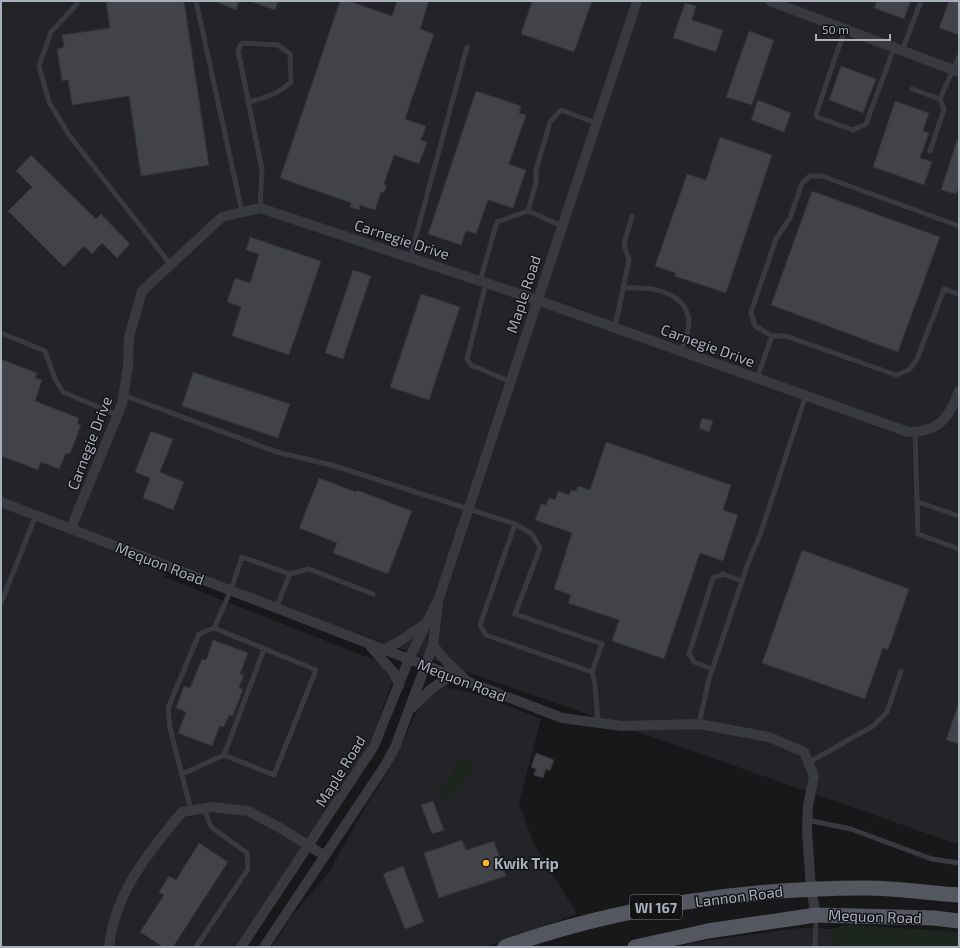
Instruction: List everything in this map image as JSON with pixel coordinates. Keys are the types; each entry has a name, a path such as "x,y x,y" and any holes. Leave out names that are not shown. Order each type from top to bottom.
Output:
{"main road":[{"name":"Mequon Road","path":"811,889 867,888 959,895"},
{"name":"Lannon Road","path":"505,947 540,934 654,907 768,891 811,889"},
{"name":"Mequon Road","path":"816,915 934,918 959,922"},
{"name":"Lannon Road","path":"635,947 708,931 816,915"}],"street":[{"name":"Maple Road","path":"242,947 374,746 409,659 424,625 439,598 637,1"},
{"path":"770,1 955,70"},
{"name":"Carnegie Drive","path":"71,528 118,415 128,367 129,338 142,291 222,217 260,208 537,300 912,432"},
{"path":"912,432 923,432 938,425 952,411 959,391"},
{"name":"Mequon Road","path":"1,502 231,590 382,650 562,718 622,726 699,724 769,737 804,752 814,776 807,820 811,889 816,915"},
{"name":"Maple Road","path":"264,947 386,764 396,745 433,645 439,598"},
{"path":"382,650 424,625"},
{"path":"368,644 394,673 399,686"},
{"path":"433,645 445,660 469,683"},
{"path":"408,712 431,689 451,676"},
{"path":"110,947 112,926 127,885 156,843 182,812 211,806 248,811 325,856"}],"lane":[{"path":"196,1 242,212"},
{"path":"845,29 816,114 817,117 853,130 866,124 898,49 921,1"},
{"path":"77,4 51,32 39,66 49,102 79,147 171,265"},
{"path":"248,102 269,98 285,88 291,82 290,54 278,45 242,43 238,50 248,102 262,170 260,208"},
{"path":"410,258 467,47"},
{"path":"940,100 955,70 959,56"},
{"path":"912,89 940,100 944,108 930,151"},
{"path":"528,211 536,183 536,170 550,122 561,110 596,123"},
{"path":"959,226 822,176 810,176 802,183 790,218 776,239 751,312 755,326 772,336 786,336 896,375 909,370 917,359 944,289 959,294"},
{"path":"511,382 471,365 467,359 497,222 528,211 562,226"},
{"path":"615,327 625,288 629,260 624,244 632,216"},
{"path":"625,288 642,287 660,290 680,302 688,316 687,332 681,351"},
{"path":"1,333 45,350 55,379 64,392 118,415"},
{"path":"757,378 772,336"},
{"path":"123,395 277,452 335,466 470,508 515,524 532,534 540,548 515,614 602,644 592,672 596,685 598,723"},
{"path":"699,724 712,669 742,581 760,535 806,395"},
{"path":"912,432 918,502 918,534 959,549"},
{"path":"918,502 959,516"},
{"path":"2,600 36,515"},
{"path":"515,524 480,625 486,635 592,672"},
{"path":"191,810 170,728 168,708 199,634 214,628 231,590 242,557 290,574 309,569 373,594"},
{"path":"276,608 290,574"},
{"path":"712,669 694,662 689,654 714,578 723,574 742,581"},
{"path":"214,628 316,670 274,775 224,755"},
{"path":"182,774 224,755 264,649"},
{"path":"808,763 873,726 887,712 901,672"},
{"path":"196,947 248,869 248,854 211,827 204,808"},
{"path":"807,820 851,829 932,859 959,864"},
{"path":"815,947 816,915"}],"shaded area":[{"path":"1,1 959,1 959,841 957,844 339,627 170,563 164,577 377,661 390,675 392,683 373,735 363,755 235,947 1,947"},
{"path":"445,687 477,694 541,719 519,803 533,842 577,914 485,947 272,947 291,917 329,872 366,806 388,772 418,710 429,696"},
{"path":"462,759 469,759 472,762 466,781 451,796 438,798 438,792"},
{"path":"851,925 959,932 959,947 832,947 833,929"},
{"path":"800,928 833,929 832,947 676,947 704,941"}],"building":[{"path":"106,1 184,1 209,165 141,176 129,96 72,105 68,80 62,81 57,49 64,47 62,35 110,28"},
{"path":"214,1 239,1 236,10"},
{"path":"252,1 278,1 275,10"},
{"path":"340,1 349,1 392,16 397,1 429,1 420,29 434,34 405,119 426,126 421,140 427,142 419,164 394,155 384,184 387,185 384,193 381,192 375,210 360,205 359,210 350,207 351,203 280,178"},
{"path":"532,1 592,1 574,52 521,34"},
{"path":"877,1 911,1 904,19 874,8"},
{"path":"949,1 959,1 959,35 939,28"},
{"path":"685,3 696,6 692,20 723,30 716,52 673,38"},
{"path":"749,31 774,40 752,105 726,97"},
{"path":"841,66 876,79 863,113 829,100"},
{"path":"476,91 521,106 519,113 526,115 509,164 526,170 513,208 488,200 476,234 466,231 461,245 428,234"},
{"path":"758,100 791,113 784,132 751,120"},
{"path":"895,101 929,113 923,131 929,133 920,158 932,162 924,185 873,167"},
{"path":"720,137 772,155 726,293 674,276 676,273 655,266 687,174 706,180"},
{"path":"957,140 959,140 959,187 956,194 941,190"},
{"path":"31,155 96,219 101,214 130,244 117,258 102,243 92,254 84,246 64,267 8,211 32,187 16,171"},
{"path":"812,191 940,237 898,352 771,305"},
{"path":"250,237 321,261 289,355 232,336 241,307 227,302 235,278 250,283 259,254 246,250"},
{"path":"353,270 371,276 343,359 325,353"},
{"path":"421,294 460,307 429,400 390,387"},
{"path":"1,359 37,373 35,378 42,380 35,401 79,418 77,424 81,425 70,454 66,453 59,469 41,462 38,470 1,456"},
{"path":"193,372 290,404 278,438 182,406"},
{"path":"702,418 713,421 709,432 699,428"},
{"path":"151,431 173,439 160,472 184,482 173,510 143,498 150,478 135,472"},
{"path":"606,442 731,485 723,510 738,515 723,561 700,553 664,659 612,641 619,620 568,603 571,595 554,589 572,533 535,520 541,504 546,505 549,498 555,500 558,491 569,495 571,490 576,491 578,486 590,490"},
{"path":"319,478 356,492 357,490 412,511 388,574 333,553 337,543 299,528"},
{"path":"802,550 909,589 888,650 883,648 865,699 762,663"},
{"path":"213,640 248,653 240,674 244,675 239,688 243,689 233,716 229,715 224,727 220,726 212,746 178,733 186,712 176,708 184,686 190,688 202,659 206,660"},
{"path":"959,705 959,744 946,740"},
{"path":"536,753 554,760 550,771 546,769 543,778 534,775 536,769 531,767"},
{"path":"433,801 444,830 432,834 421,805"},
{"name":"Kwik Trip","path":"462,840 466,850 494,841 506,876 439,898 424,853"},
{"path":"199,843 228,862 173,947 163,947 140,932 164,895 159,892 169,876 176,880"},
{"path":"403,866 424,922 405,929 383,874"}],"place":[{"name":"Kwik Trip","path":"486,863"}]}
